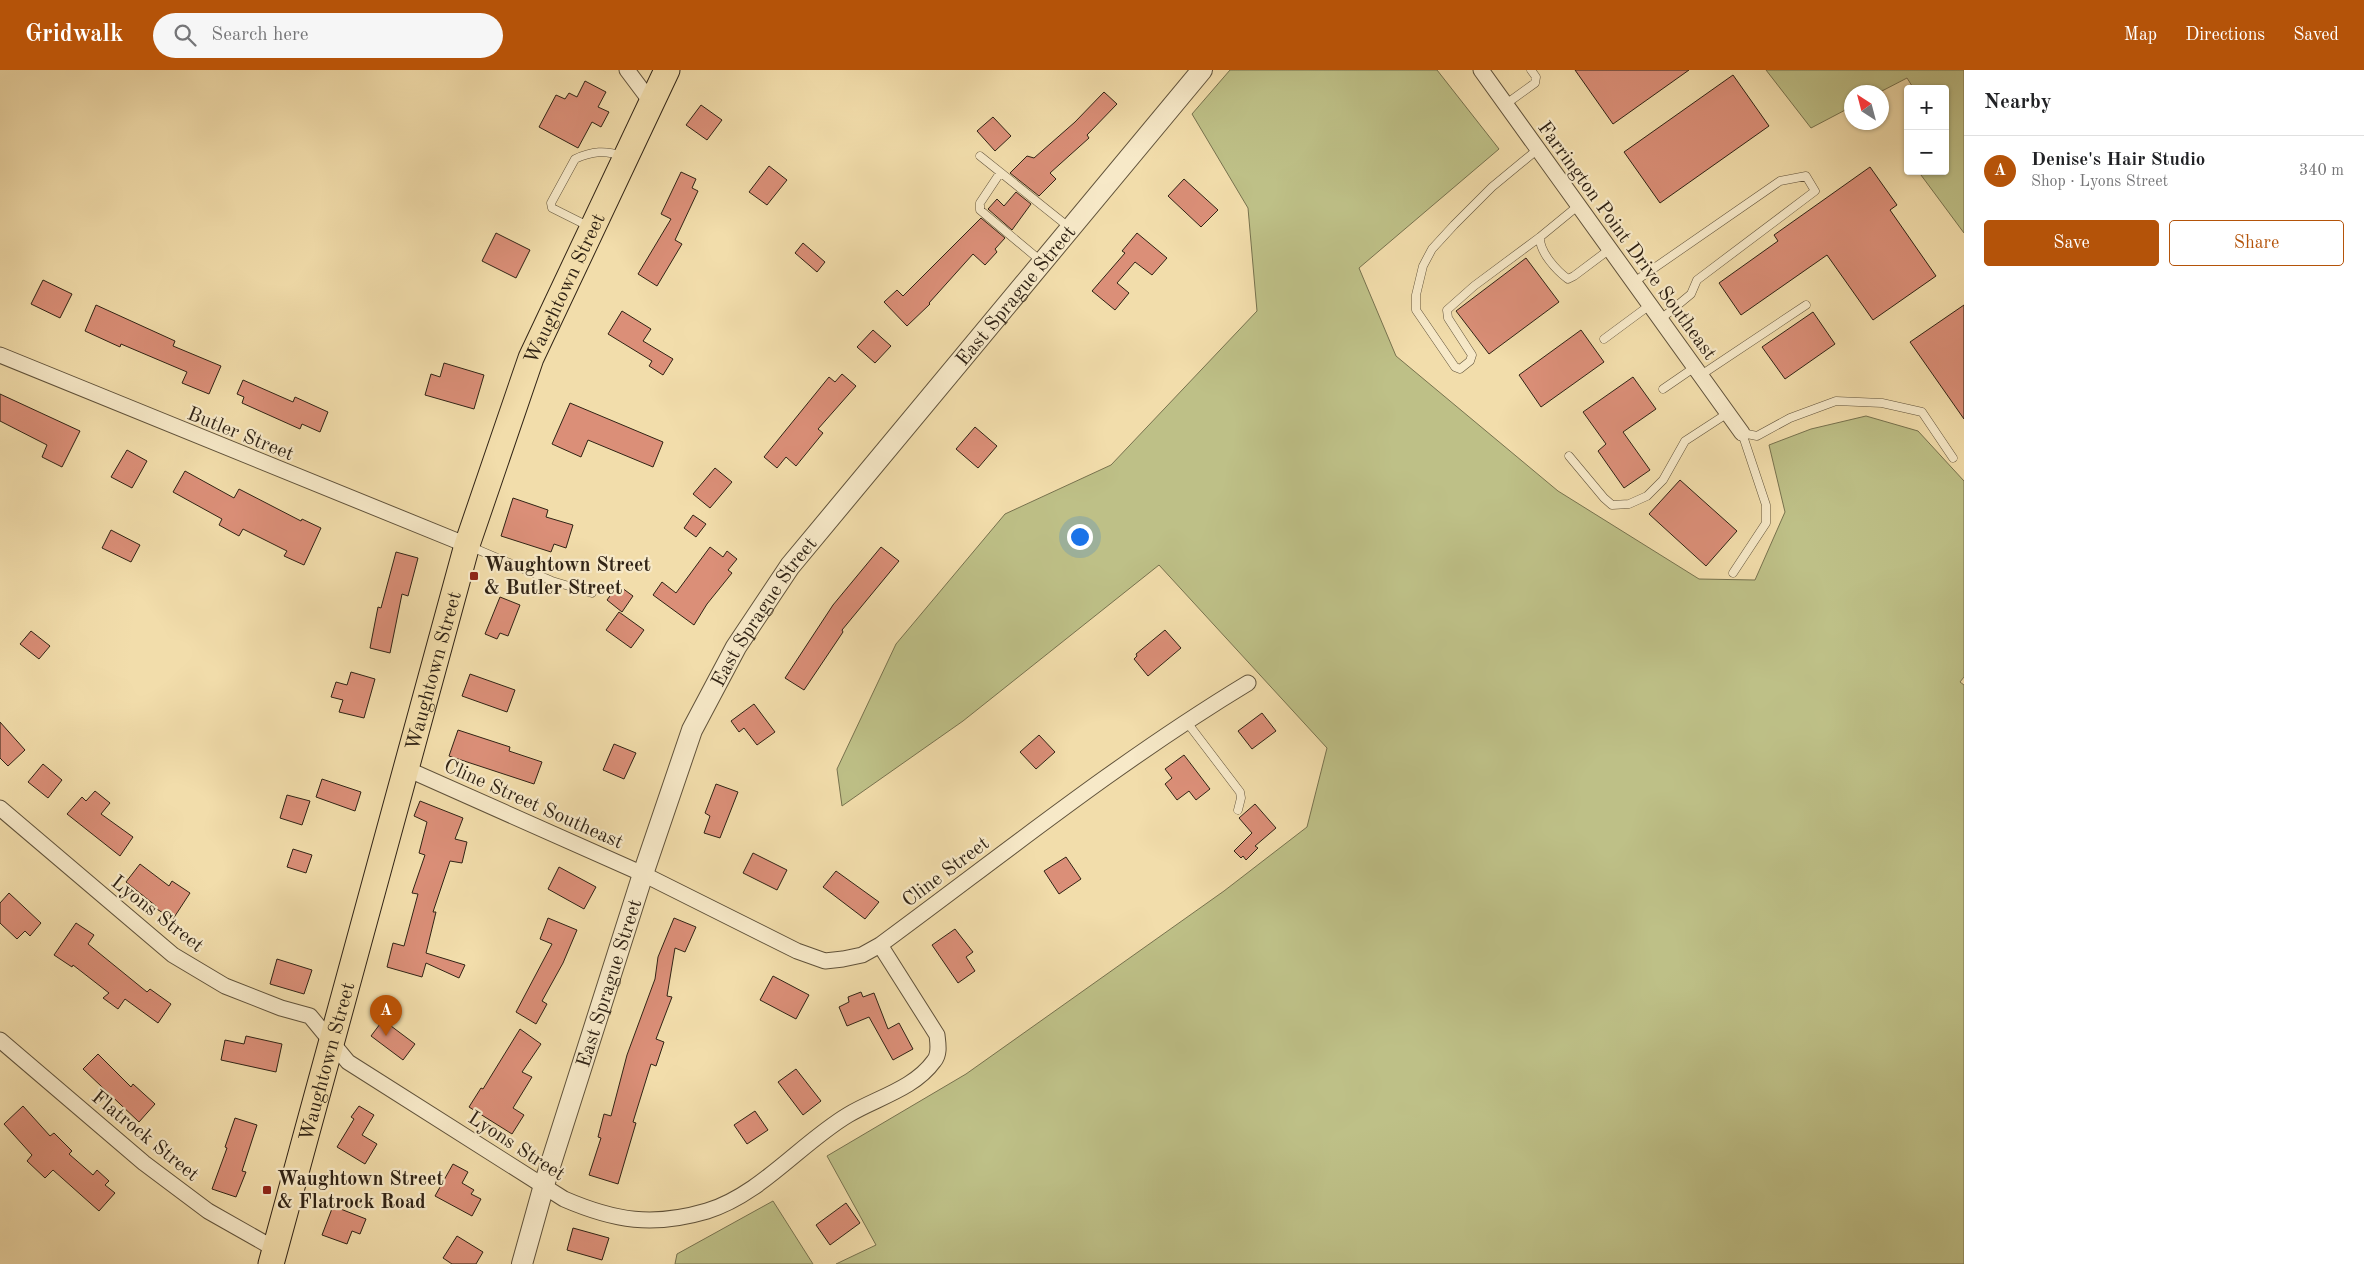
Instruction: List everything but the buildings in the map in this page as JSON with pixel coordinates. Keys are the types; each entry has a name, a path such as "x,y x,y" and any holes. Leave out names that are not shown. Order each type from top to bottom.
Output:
{"main road":[{"name":"Waughtown Street","path":"273,1256 408,769 467,545 530,358 667,70"}],"street":[{"path":"627,70 651,102"},
{"name":"East Sprague Street","path":"522,1264 544,1185 692,730 736,647 790,566 1202,70"},
{"name":"Farrington Point Drive Southeast","path":"1481,70 1742,433"},
{"name":"Butler Street","path":"0,355 467,545"},
{"name":"Cline Street","path":"644,874 797,951 825,961 862,955 880,945 1003,852 1186,721 1248,683"},
{"name":"Cline Street Southeast","path":"408,769 644,874"},
{"name":"Lyons Street","path":"0,808 173,955 225,986 281,1008 310,1016 348,1062 564,1199 615,1218 657,1221 708,1210 749,1190 811,1140 848,1115 917,1079 936,1060 939,1047 937,1036 880,945"},
{"name":"Flatrock Street","path":"0,1040 144,1163 273,1256"}],"lane":[{"path":"1506,104 1535,83 1536,77 1531,70"},
{"path":"1538,149 1492,187 1454,225 1432,249 1423,266 1416,295 1416,310 1423,323 1455,367 1460,369 1470,361 1472,355 1448,318 1447,310 1474,286 1540,238 1579,206"},
{"path":"592,228 552,208 551,203 575,159 595,152 608,151 625,157"},
{"path":"980,156 1070,228"},
{"path":"1000,173 980,203 980,210 1042,262"},
{"path":"1634,282 1780,181 1806,176 1813,185 1815,191 1696,280 1691,294 1660,319"},
{"path":"1540,238 1540,244 1560,274 1568,279 1610,249"},
{"path":"1604,339 1650,305"},
{"path":"1663,389 1698,371 1806,305"},
{"path":"1733,573 1766,523 1766,505 1742,433 1757,436 1790,418 1836,401 1882,403 1922,412 1953,458"},
{"path":"1569,456 1612,505 1629,504 1647,496 1663,480 1685,441 1728,414"},
{"path":"467,545 552,581 592,593"},
{"path":"1186,721 1240,792 1241,798 1238,810"}],"green space":[{"path":"1230,70 1437,70 1499,149 1359,268 1396,356 1558,491 1699,579 1755,580 1785,512 1769,445 1811,429 1866,416 1918,431 1964,481 1964,677 1960,682 1964,685 1964,1264 836,1264 876,1245 827,1156 966,1074 1224,891 1307,827 1327,748 1159,565 963,721 842,806 837,769 896,644 1005,514 1111,465 1257,311 1248,208 1192,114"},
{"path":"1766,70 1964,70 1964,233 1921,175 1949,175 1949,85 1911,85 1907,78 1889,87 1889,85 1844,85 1844,111 1811,128"},
{"path":"773,1201 813,1264 675,1264 677,1254"}],"place":[{"name":"Waughtown Street & Butler Street","path":"474,576"},
{"name":"Denise's Hair Studio","path":"386,1036"},
{"name":"Waughtown Street & Flatrock Road","path":"267,1190"}]}
